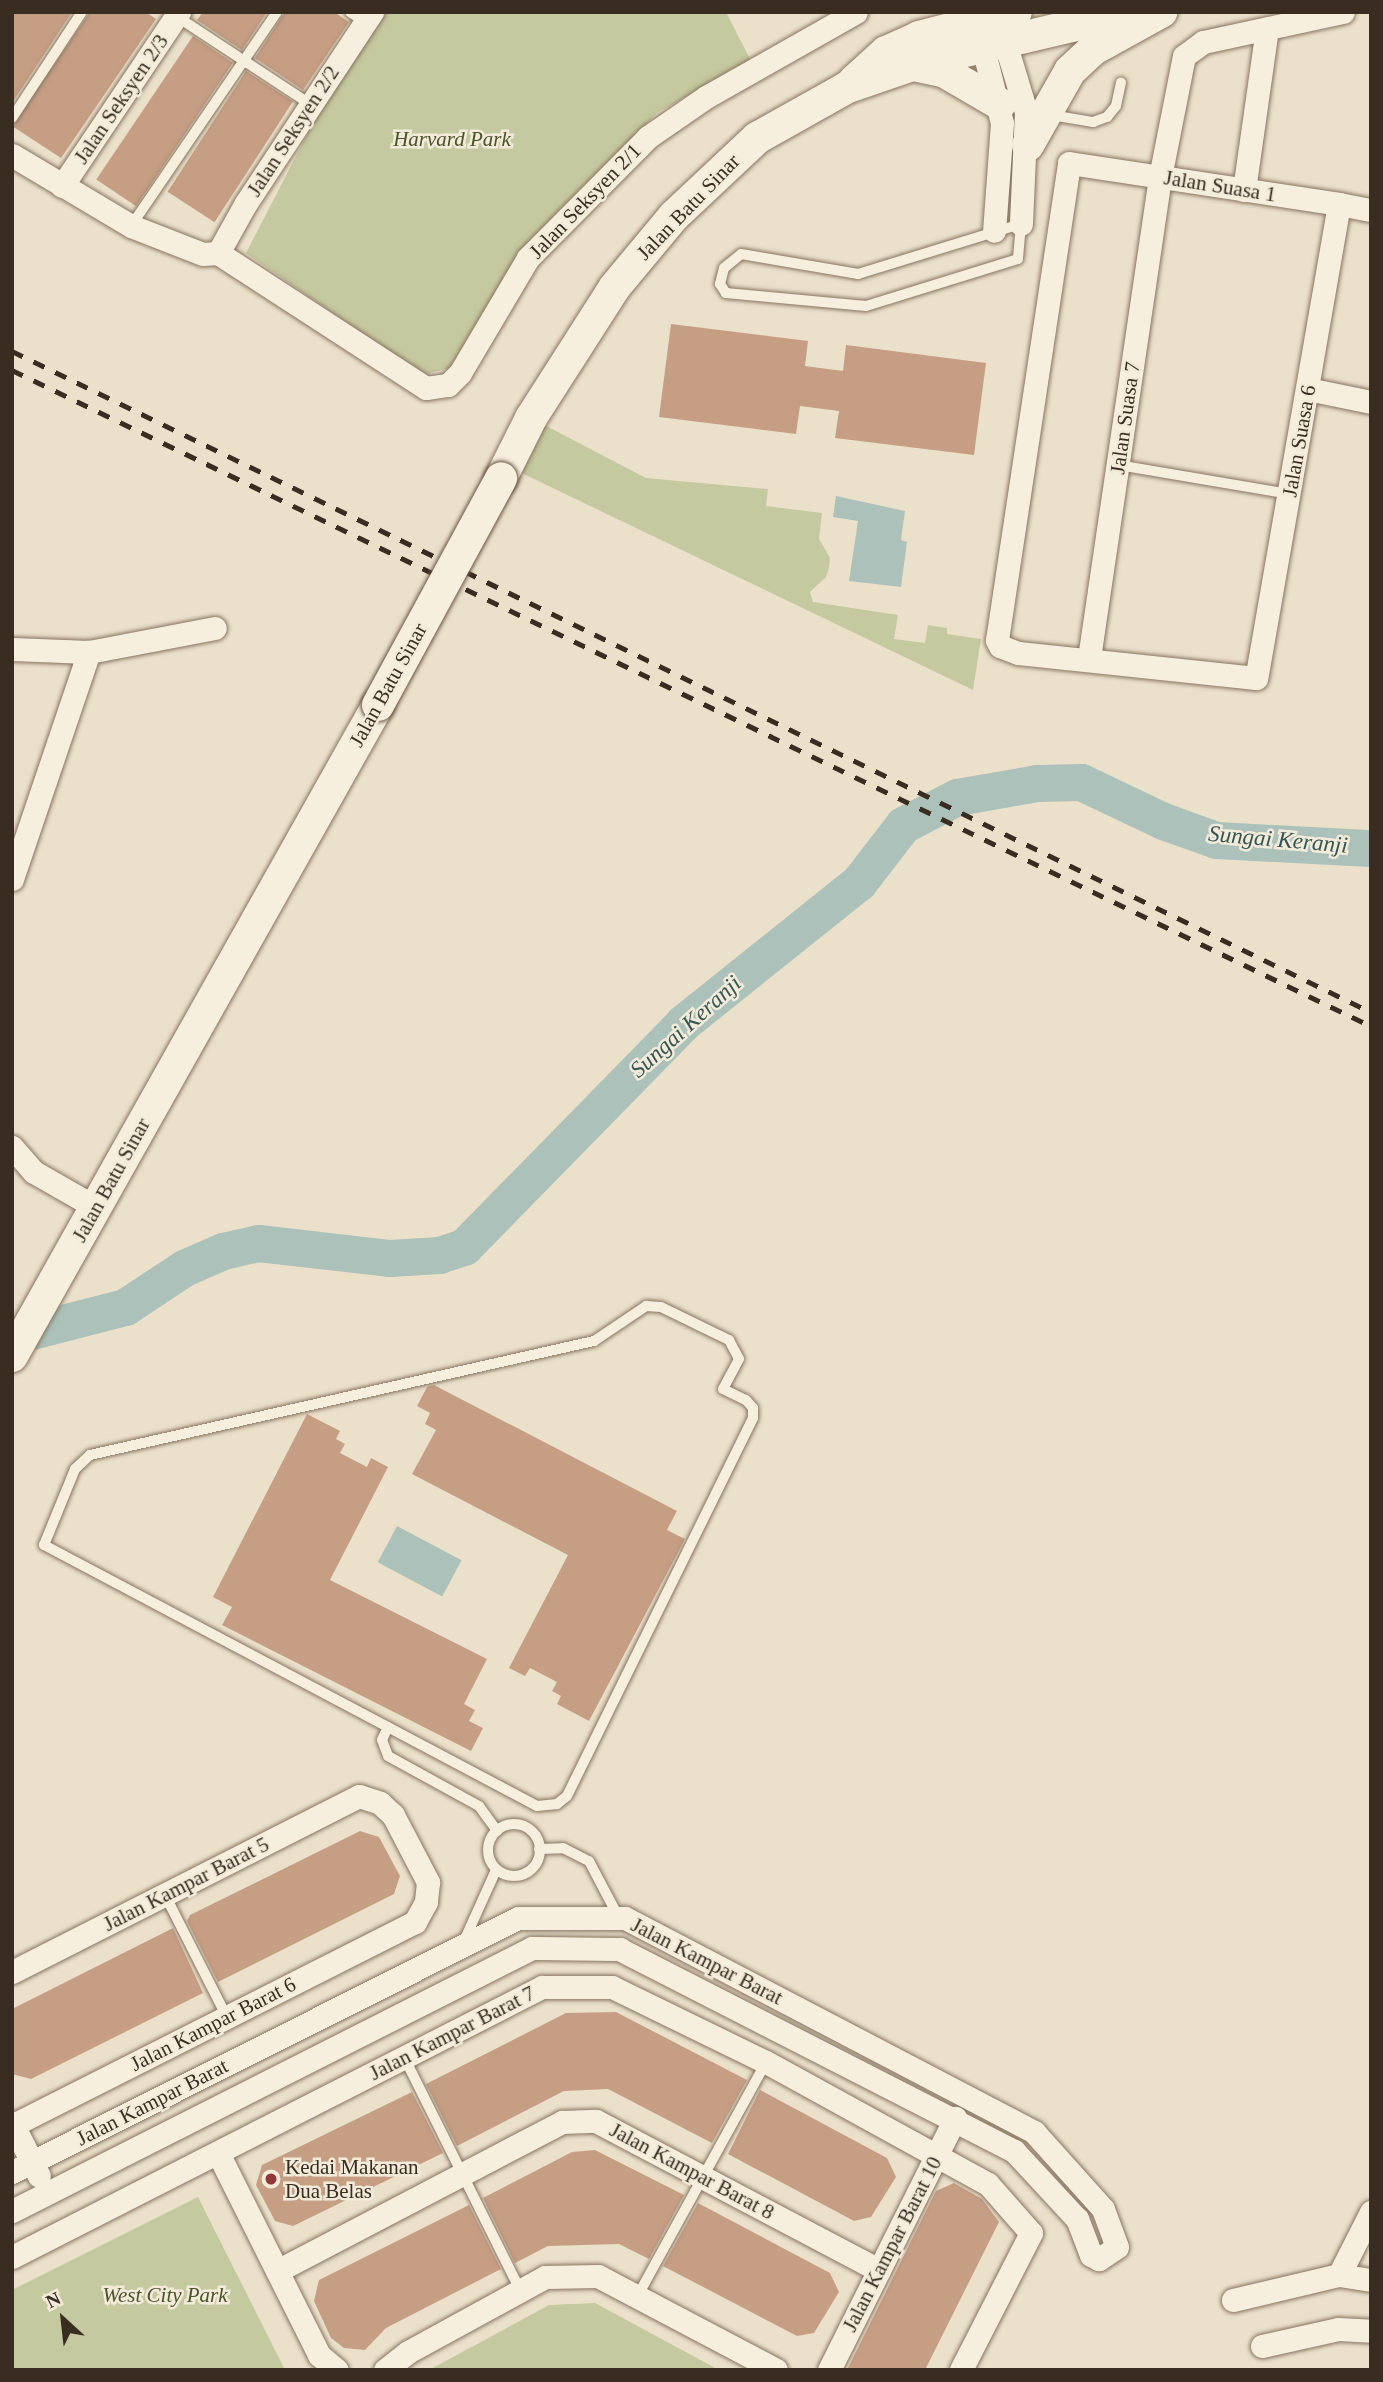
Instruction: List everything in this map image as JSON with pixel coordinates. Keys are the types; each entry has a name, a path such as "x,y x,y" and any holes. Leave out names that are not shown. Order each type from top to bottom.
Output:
{"street":[{"name":"Jalan Seksyen 2/1","path":"218,253 426,388 448,385 460,373 528,258 648,137 706,97 856,12"},
{"path":"914,12 900,59 943,71 1000,104"},
{"name":"Jalan Batu Sinar","path":"12,1356 579,339 614,288 674,216 757,138 900,59 981,24 1132,12"},
{"path":"1028,145 1070,71 1094,49 1161,12"},
{"path":"1244,190 1268,29 1343,12"},
{"name":"Jalan Seksyen 2/3","path":"62,186 175,14"},
{"name":"Jalan Seksyen 2/2","path":"218,253 362,16"},
{"path":"981,24 1000,104 1002,141 994,231"},
{"path":"981,24 1026,112 1028,145 1021,224"},
{"name":"Jalan Suasa 7","path":"1089,658 1160,177 1187,50 1203,42 1268,29"},
{"path":"12,155 131,226 203,254 218,253"},
{"name":"Jalan Suasa 1","path":"1089,658 1018,653 1000,646 997,640 1069,163 1371,210"},
{"name":"Jalan Suasa 6","path":"1089,658 1256,678 1339,204"},
{"path":"1308,389 1371,402"},
{"path":"12,649 89,652 215,628"},
{"path":"12,879 89,652"},
{"path":"12,1147 34,1172 96,1207"},
{"name":"Jalan Kampar Barat 5","path":"12,1972 359,1797 380,1803 393,1815 428,1882 426,1902 415,1922"},
{"name":"Jalan Kampar Barat","path":"12,2211 532,1948 620,1949 956,2118 1014,2151 1077,2220 1095,2258 1117,2247 1103,2209 1034,2132 619,1918 518,1918 22,2167"},
{"name":"Jalan Kampar Barat 6","path":"13,2124 415,1922"},
{"name":"Jalan Kampar Barat 7","path":"12,2257 542,1987 612,1987 766,2062 988,2184 1031,2233 961,2370"},
{"path":"868,2074 880,2052"},
{"name":"Jalan Kampar Barat 10","path":"829,2370 956,2118"},
{"name":"Jalan Kampar Barat 8","path":"277,2271 562,2122 596,2121 879,2270"},
{"path":"13,2124 22,2167 47,2193"},
{"path":"218,2153 319,2355 337,2370"},
{"path":"1339,2275 1371,2212"},
{"path":"1233,2300 1339,2275 1371,2280"},
{"path":"386,2370 408,2352 545,2277 598,2276 776,2370"},
{"path":"1262,2346 1338,2329 1371,2331"}],"lane":[{"path":"12,118 82,12"},
{"path":"131,226 277,12"},
{"path":"175,14 310,104"},
{"path":"1045,115 1093,122 1107,117 1116,106 1121,83"},
{"path":"1021,224 1018,259 866,306 726,293 720,284 724,268 741,254 858,274 1021,224"},
{"path":"1118,466 1290,494"},
{"path":"646,1306 661,1307 729,1340 739,1359 723,1389 746,1400 753,1408 753,1418 567,1796 557,1804 537,1806 388,1727 44,1545 75,1469 90,1455 110,1449 594,1340 646,1306"},
{"path":"388,1727 382,1740 388,1756 479,1806 496,1831"},
{"path":"462,1947 496,1870 488,1846 496,1831 511,1825 527,1828 539,1849 535,1865 521,1875 496,1870"},
{"path":"539,1849 563,1848 590,1861 619,1918"},
{"path":"165,1895 227,2017"},
{"path":"404,2057 520,2291"},
{"path":"637,2297 766,2062"}],"green space":[{"name":"Harvard Park","path":"383,12 726,12 751,61 658,112 517,256 450,368 422,375 246,253 320,110"},
{"path":"531,418 646,478 768,489 766,506 822,513 819,539 830,558 826,577 810,592 813,602 898,615 894,639 925,643 928,625 947,628 947,634 981,639 973,690 507,466"},
{"name":"West City Park","path":"198,2197 285,2370 12,2370 12,2290"},
{"path":"595,2303 719,2370 429,2370 549,2305"}],"water":[{"path":"836,496 905,511 901,540 907,542 901,587 849,581 858,521 833,517"},
{"path":"397,1526 461,1560 442,1596 378,1562"}],"building":[{"path":"12,12 72,12 12,103"},
{"path":"90,12 146,12 156,19 61,158 12,126"},
{"path":"203,12 267,12 242,50 197,20"},
{"path":"285,12 334,12 349,22 303,90 255,58"},
{"path":"193,36 233,63 136,206 96,179"},
{"path":"246,71 293,101 215,222 168,192"},
{"path":"671,324 808,341 805,366 843,371 846,345 986,363 974,455 835,438 839,411 800,406 796,434 659,417"},
{"path":"434,1385 677,1511 667,1530 685,1539 589,1721 557,1704 561,1696 552,1691 557,1682 530,1668 525,1676 509,1668 568,1555 412,1474 436,1430 425,1424 430,1413 417,1406 427,1387"},
{"path":"307,1414 340,1431 336,1439 345,1444 340,1453 367,1467 371,1458 388,1467 330,1580 487,1659 464,1704 475,1710 469,1721 483,1728 471,1751 222,1625 232,1607 213,1597"},
{"path":"360,1831 379,1837 400,1876 394,1894 218,1982 187,1921 190,1915"},
{"path":"173,1928 203,1993 31,2079 12,2074 12,2009"},
{"path":"616,2012 747,2080 712,2143 608,2089 564,2091 457,2146 426,2084 566,2013"},
{"path":"760,2090 887,2158 896,2177 871,2217 854,2221 728,2154"},
{"path":"412,2092 443,2153 293,2226 275,2221 256,2185 262,2165"},
{"path":"595,2150 684,2195 649,2259 619,2244 548,2246 515,2263 483,2198 572,2152"},
{"path":"954,2183 982,2199 999,2222 925,2370 847,2370 936,2191"},
{"path":"698,2203 830,2273 839,2292 814,2333 797,2336 663,2266"},
{"path":"469,2205 501,2269 386,2328 365,2350 344,2348 331,2338 314,2301 319,2280"}],"waterway":[{"name":"Sungai Keranji","path":"12,1336 125,1307 184,1268 223,1251 258,1243 390,1258 439,1255 464,1247 683,1023 859,882 903,825 957,797 1037,783 1081,782 1163,821 1216,840 1371,848"}],"railway":[{"path":"12,351 1371,1012"},
{"path":"12,370 1371,1026"}],"place":[{"name":"Kedai Makanan Dua Belas","path":"271,2179"}]}
